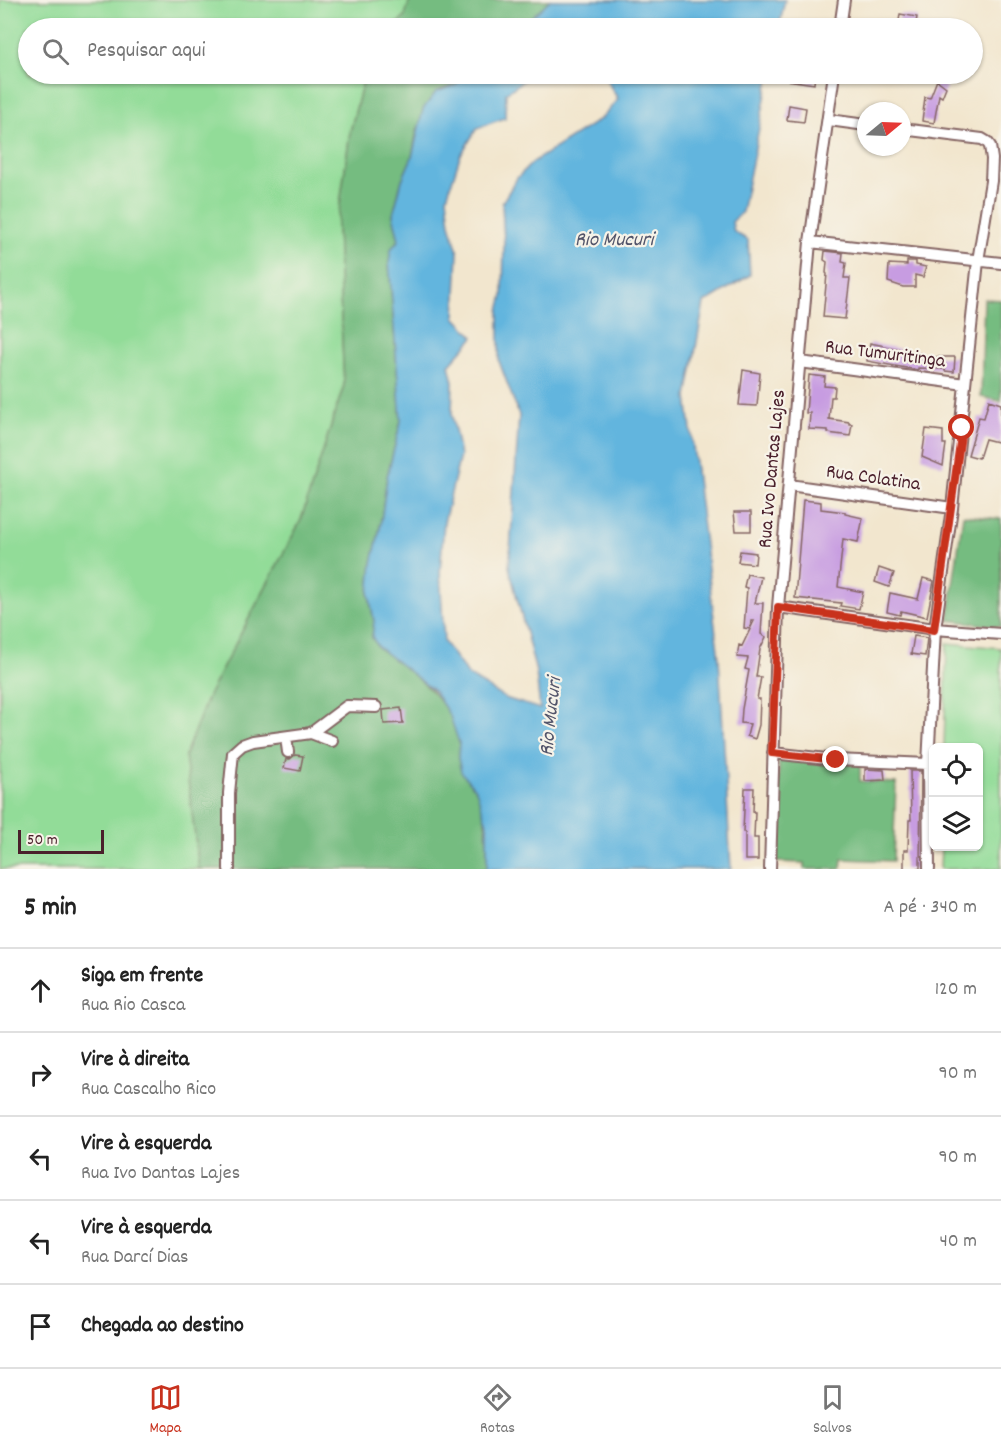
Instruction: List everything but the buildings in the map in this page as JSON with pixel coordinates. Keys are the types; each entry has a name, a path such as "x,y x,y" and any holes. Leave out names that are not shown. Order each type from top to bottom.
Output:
{"street":[{"path":"841,18 844,0"},
{"name":"Rua Ivo Dantas Lajes","path":"770,869 778,607 810,242 833,84"},
{"path":"829,120 857,123"},
{"path":"911,130 982,139 990,146 992,159 991,181 978,261 952,508 934,630 928,764 929,869"},
{"path":"810,242 1001,262"},
{"name":"Rua Tumuritinga","path":"800,362 965,384"},
{"name":"Rua Colatina","path":"789,485 952,508"},
{"path":"778,607 934,630 1001,634"},
{"path":"311,734 347,706 376,707"},
{"path":"230,869 229,794 234,753 242,745 254,741 286,737 311,734 332,741"},
{"path":"286,737 288,752"},
{"path":"772,753 836,760 928,764"}],"green space":[{"path":"0,0 410,0 405,18 18,18 18,84 362,84 350,132 337,227 344,385 301,520 209,694 185,755 199,869 0,869"},
{"path":"410,0 550,0 531,18 404,18"},
{"path":"362,84 457,84 436,92 417,130 412,157 402,180 393,215 399,240 391,249 389,262 401,421 387,477 369,594 374,621 372,637 378,647 428,688 448,713 455,727 461,770 477,792 483,811 487,869 199,869 185,755 209,694 301,520 344,385 337,227 350,132"},
{"path":"984,299 1001,300 1001,401 981,397"},
{"path":"963,515 1001,519 1001,627 948,620"},
{"path":"947,643 1001,648 1001,869 940,869 941,851 983,851 983,743 944,743"},
{"path":"779,761 860,765 860,781 896,783 893,861 842,859 841,869 804,869 804,863 776,862"}],"water":[{"path":"550,0 785,0 781,18 531,18"},
{"name":"Rio Mucuri","path":"519,84 506,93 505,118 477,128 460,156 447,197 450,224 458,252 455,317 474,337 449,365 453,382 452,414 460,456 444,522 440,572 444,642 469,676 505,698 540,709 536,672 509,567 519,415 499,361 499,311 503,295 502,203 517,178 533,162 602,118 618,99 609,84 768,84 742,212 732,222 734,232 748,240 750,275 704,303 687,397 719,659 731,869 487,869 487,824 476,790 461,772 458,758 459,743 450,716 434,691 378,647 372,637 374,621 369,594 372,563 380,528 387,477 401,421 389,262 391,249 399,240 393,215 402,180 412,157 423,109 436,92 456,85"}],"route":[{"path":"836,760 772,753 778,607 934,630 946,558 962,428"}]}
